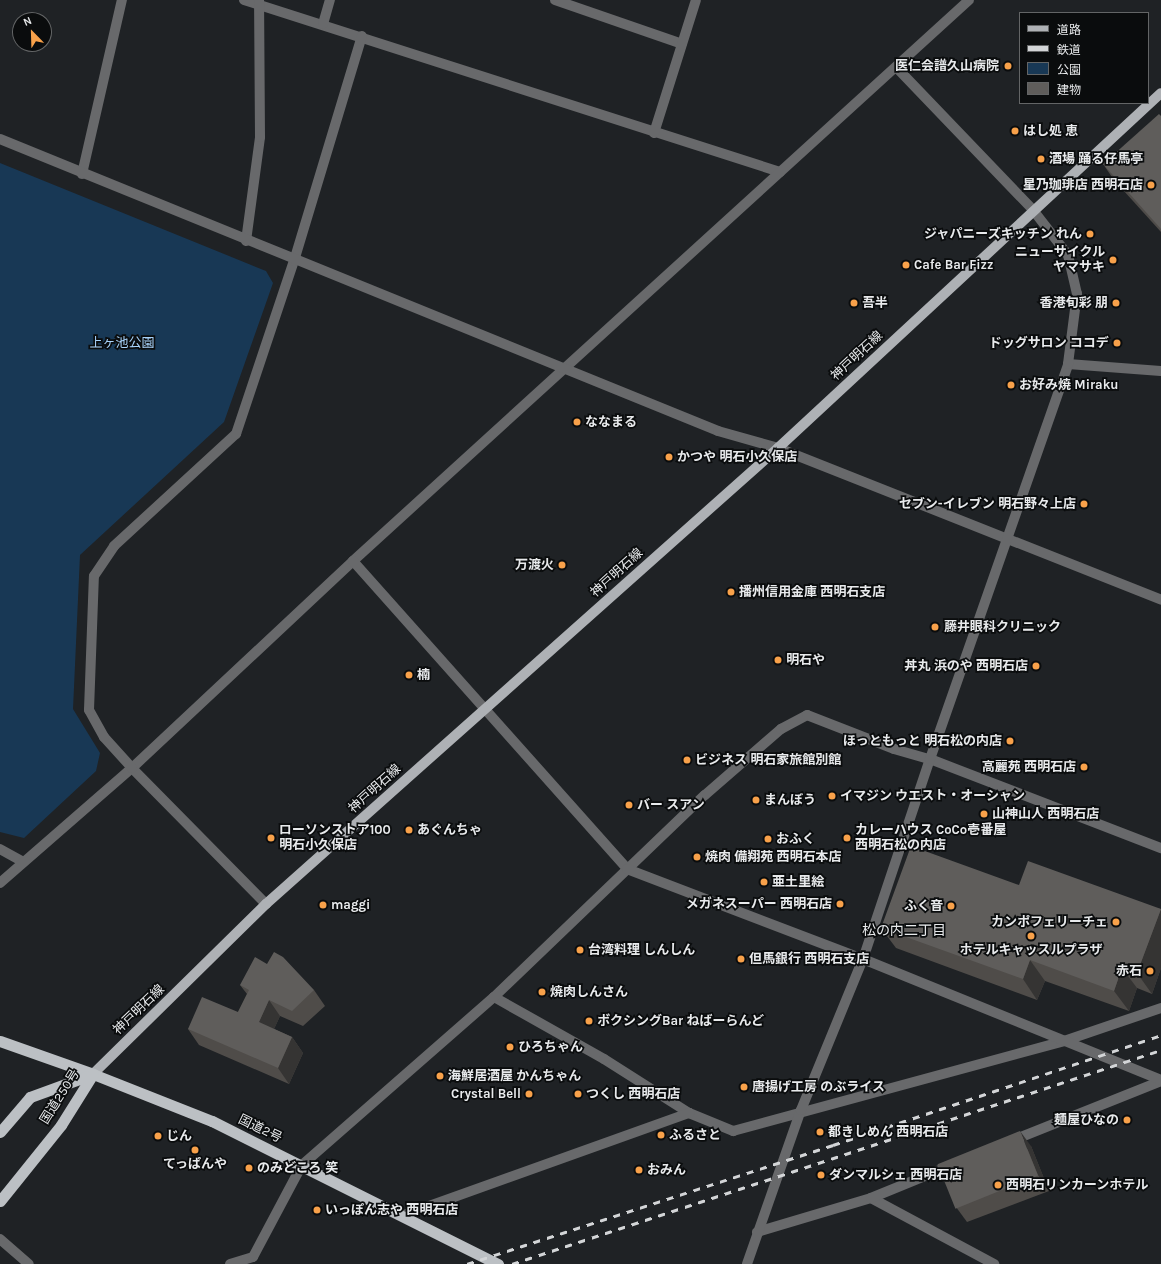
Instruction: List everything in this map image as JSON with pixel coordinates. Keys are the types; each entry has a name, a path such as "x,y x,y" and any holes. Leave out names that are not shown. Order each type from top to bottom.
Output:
{"highway":[{"name":"国道2号","path":"0,1041 93,1074 212,1121 404,1215 498,1264"},
{"name":"国道250号","path":"0,1132 30,1097 93,1074"},
{"name":"国道250号","path":"0,1201 61,1125 93,1074"}],"main road":[{"name":"神戸明石線","path":"93,1074 266,904 484,708 778,448 1033,210 1161,94"}],"street":[{"path":"82,174 122,0"},
{"path":"244,0 258,2 654,133 780,172"},
{"path":"323,24 330,0"},
{"path":"555,0 569,2 682,44"},
{"path":"654,133 696,0"},
{"path":"0,882 132,768 353,561 564,367 969,0"},
{"path":"246,241 260,138 258,2"},
{"path":"266,904 132,768 104,736 89,710 94,576 114,546 236,434 294,261 362,36"},
{"path":"747,1264 801,1110 863,959 930,759 1068,364 1077,294 1068,256 1033,210 896,66"},
{"path":"0,139 294,261 564,367 718,431 778,448 1007,541 1161,600"},
{"path":"1068,364 1161,371"},
{"path":"353,561 627,869 863,959 1161,1081"},
{"path":"230,1264 253,1257 302,1165 494,997 705,795 775,734 807,715 894,749 930,759 1161,848"},
{"path":"0,848 23,862"},
{"path":"494,997 604,1059 689,1113 733,1131 801,1110 1064,1041 1161,1008"},
{"path":"1001,1145 1161,1081"},
{"path":"404,1215 689,1113"},
{"path":"757,1232 871,1198 965,1160"},
{"path":"871,1198 994,1264"},
{"path":"0,1239 29,1264"}],"green space":[{"name":"上ヶ池公園","path":"0,163 266,271 273,283 224,422 80,555 73,709 100,753 96,771 24,838 0,832"}],"building":[{"path":"1159,114 1161,116 1161,229 1103,164"},
{"name":"ホテルキャッスルプラザ","path":"911,846 1019,885 1028,861 1161,909 1137,973 1122,968 1114,991 1030,960 1023,979 881,928"},
{"path":"274,952 283,957 314,990 292,1011 269,1000 259,1022 292,1037 278,1068 188,1029 202,997 238,1012 249,990 240,985 255,957 267,964"},
{"path":"1020,1131 1038,1176 955,1209 937,1164"}],"railway":[{"path":"467,1264 833,1145 1161,1035"},
{"path":"512,1264 1161,1050"}],"place":[{"name":"医仁会譜久山病院","path":"1008,66"},
{"name":"はし処 恵","path":"1015,131"},
{"name":"酒場 踊る仔馬亭","path":"1041,159"},
{"name":"星乃珈琲店 西明石店","path":"1151,185"},
{"name":"ジャパニーズキッチン れん","path":"1090,234"},
{"name":"ニューサイクル ヤマサキ","path":"1113,260"},
{"name":"Cafe Bar Fizz","path":"906,265"},
{"name":"吾半","path":"854,303"},
{"name":"香港旬彩 朋","path":"1116,303"},
{"name":"ドッグサロン ココデ","path":"1117,343"},
{"name":"お好み焼 Miraku","path":"1011,385"},
{"name":"ななまる","path":"577,422"},
{"name":"かつや 明石小久保店","path":"669,457"},
{"name":"セブン-イレブン 明石野々上店","path":"1084,504"},
{"name":"万渡火","path":"562,565"},
{"name":"播州信用金庫 西明石支店","path":"731,592"},
{"name":"藤井眼科クリニック","path":"935,627"},
{"name":"明石や","path":"778,660"},
{"name":"丼丸 浜のや 西明石店","path":"1036,666"},
{"name":"楠","path":"409,675"},
{"name":"ほっともっと 明石松の内店","path":"1010,741"},
{"name":"ビジネス 明石家旅館別館","path":"687,760"},
{"name":"高麗苑 西明石店","path":"1084,767"},
{"name":"イマジン ウエスト・オーシャン","path":"832,796"},
{"name":"まんぼう","path":"756,800"},
{"name":"バー スアン","path":"629,805"},
{"name":"山神山人 西明石店","path":"984,814"},
{"name":"あぐんちゃ","path":"409,830"},
{"name":"ローソンストア100 明石小久保店","path":"271,838"},
{"name":"カレーハウス CoCo壱番屋 西明石松の内店","path":"847,838"},
{"name":"おふく","path":"768,839"},
{"name":"焼肉 備翔苑 西明石本店","path":"697,857"},
{"name":"亜土里絵","path":"764,882"},
{"name":"メガネスーパー 西明石店","path":"840,904"},
{"name":"maggi","path":"323,905"},
{"name":"ふく音","path":"951,906"},
{"name":"カンポフェリーチェ","path":"1116,922"},
{"name":"ホテルキャッスルプラザ","path":"1031,936"},
{"name":"台湾料理 しんしん","path":"580,950"},
{"name":"但馬銀行 西明石支店","path":"741,959"},
{"name":"赤石","path":"1150,971"},
{"name":"焼肉しんさん","path":"542,992"},
{"name":"ボクシングBar ねばーらんど","path":"589,1021"},
{"name":"ひろちゃん","path":"510,1047"},
{"name":"海鮮居酒屋 かんちゃん","path":"440,1076"},
{"name":"唐揚げ工房 のぶライス","path":"744,1087"},
{"name":"Crystal Bell","path":"529,1094"},
{"name":"つくし 西明石店","path":"578,1094"},
{"name":"麺屋ひなの","path":"1127,1120"},
{"name":"都きしめん 西明石店","path":"820,1132"},
{"name":"ふるさと","path":"661,1135"},
{"name":"じん","path":"158,1136"},
{"name":"てっぱんや","path":"195,1150"},
{"name":"のみどころ 笑","path":"249,1168"},
{"name":"おみん","path":"639,1170"},
{"name":"ダンマルシェ 西明石店","path":"821,1175"},
{"name":"西明石リンカーンホテル","path":"998,1185"},
{"name":"いっぽん志や 西明石店","path":"317,1210"}],"district":[{"name":"松の内二丁目","path":"904,931"}]}
